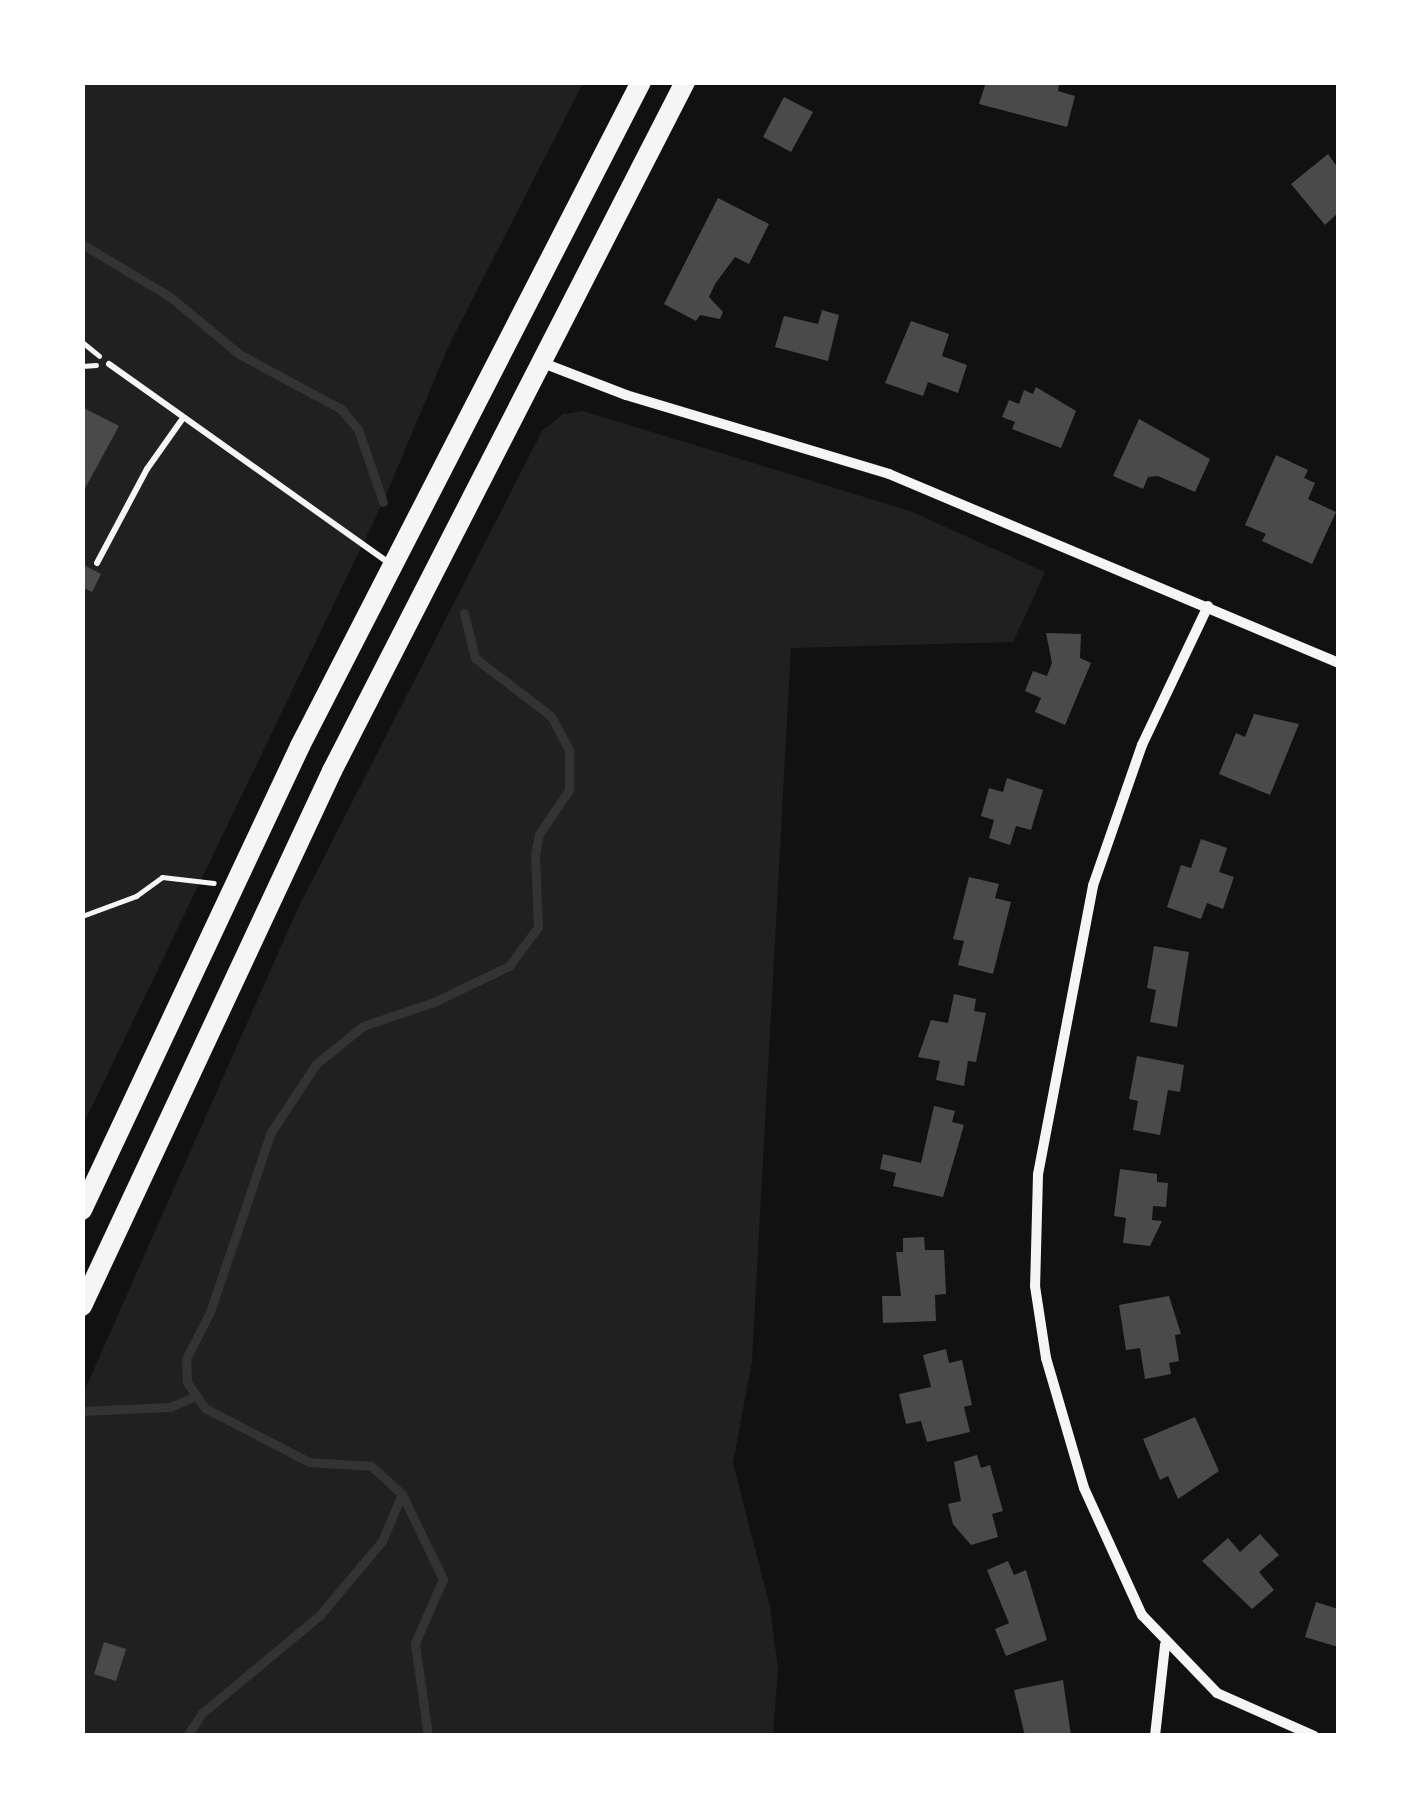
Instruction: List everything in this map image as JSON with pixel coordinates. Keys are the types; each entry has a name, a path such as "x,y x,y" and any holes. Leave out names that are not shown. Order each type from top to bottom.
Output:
{"highway":[{"path":"82,1210 233,886 641,82"},
{"path":"82,1306 318,799 684,82"}],"street":[{"path":"543,363 626,395 890,474 1338,663"},
{"path":"1208,606 1142,745 1102,854 1052,1090 1033,1218 1042,1333 1073,1455 1122,1581 1165,1645 1230,1702 1314,1736"},
{"path":"1155,1736 1165,1645"}],"lane":[{"path":"109,364 181,422 393,566"},
{"path":"97,562 181,422"}],"path":[{"path":"82,916 136,896 162,877 233,886"}],"shaded area":[{"path":"83,83 583,83 449,345 383,502 82,1127"},
{"path":"583,411 910,511 1045,572 1013,642 791,648 752,1361 733,1463 770,1607 778,1669 773,1735 83,1736 83,1394 298,908 542,431 563,414"}],"building":[{"path":"986,82 1059,84 1058,91 1075,96 1067,127 979,104"},
{"path":"784,97 813,112 791,152 763,137"},
{"path":"1328,154 1338,168 1338,213 1325,225 1291,184"},
{"path":"718,198 769,224 749,264 735,257 715,284 709,297 723,312 720,319 700,315 696,321 664,304"},
{"path":"822,310 839,315 828,361 775,347 784,316 818,324"},
{"path":"911,321 949,334 942,356 967,365 958,393 928,382 923,396 885,383"},
{"path":"1036,387 1076,411 1061,448 1012,429 1015,422 1002,417 1009,400 1019,404 1024,390 1033,394"},
{"path":"82,407 119,426 82,494"},
{"path":"1139,419 1210,459 1195,492 1158,476 1148,477 1143,489 1113,476"},
{"path":"1276,455 1308,470 1304,478 1315,483 1308,499 1336,512 1312,564 1262,541 1266,534 1245,525"},
{"path":"82,564 101,574 92,592 82,587"},
{"path":"1046,633 1081,634 1080,658 1091,663 1065,725 1035,712 1041,698 1025,691 1033,671 1047,676 1052,663"},
{"path":"1254,714 1299,724 1270,795 1219,774 1236,733 1245,737"},
{"path":"1007,778 1043,790 1031,830 1016,826 1010,845 989,838 994,820 981,816 989,788 1003,792"},
{"path":"1201,839 1227,848 1219,872 1234,877 1223,909 1207,903 1201,919 1167,907 1181,865 1191,868"},
{"path":"969,877 999,884 995,898 1011,902 993,974 958,965 964,941 953,939"},
{"path":"1154,946 1189,952 1177,1027 1150,1022 1156,990 1147,988"},
{"path":"954,994 976,999 974,1011 986,1013 976,1062 968,1061 964,1086 936,1080 940,1061 918,1057 931,1020 948,1023"},
{"path":"1137,1056 1184,1065 1180,1092 1168,1090 1160,1135 1133,1130 1138,1101 1129,1099"},
{"path":"934,1106 955,1111 952,1122 964,1125 943,1197 893,1186 896,1173 880,1169 883,1154 921,1163"},
{"path":"1120,1169 1157,1174 1157,1182 1168,1183 1166,1207 1153,1206 1152,1220 1162,1221 1150,1246 1123,1243 1126,1218 1114,1216"},
{"path":"924,1237 925,1250 944,1250 946,1294 935,1295 936,1321 883,1323 882,1296 901,1296 896,1252 903,1252 903,1238"},
{"path":"1169,1296 1181,1334 1175,1335 1179,1361 1169,1363 1171,1374 1145,1379 1140,1348 1126,1350 1119,1305"},
{"path":"946,1349 949,1363 962,1360 972,1405 964,1407 970,1432 927,1442 921,1421 906,1424 899,1394 931,1387 923,1355"},
{"path":"1195,1417 1219,1471 1178,1499 1168,1476 1160,1480 1143,1439"},
{"path":"977,1455 981,1468 990,1465 1003,1511 992,1514 998,1537 971,1545 953,1524 948,1504 961,1501 954,1462"},
{"path":"1260,1534 1279,1555 1259,1572 1274,1590 1252,1609 1202,1561 1228,1538 1240,1552"},
{"path":"1008,1561 1014,1575 1026,1570 1047,1640 1006,1656 995,1629 1009,1623 987,1570"},
{"path":"1316,1602 1338,1609 1338,1647 1305,1637"},
{"path":"104,1642 126,1649 116,1681 94,1674"},
{"path":"1063,1680 1071,1736 1025,1736 1014,1690"}],"waterway":[{"path":"82,244 169,296 239,354 341,409 358,429 383,502"},
{"path":"428,1736 415,1643 443,1579 402,1494 371,1466 309,1462 205,1408 187,1382 186,1359 210,1312 271,1132 316,1064 363,1026 434,1002 509,966 538,927 535,855 539,834 569,790 569,750 551,716 475,658 464,613"},
{"path":"82,1411 170,1407 193,1397"},
{"path":"187,1736 202,1713 320,1615 382,1541 402,1494"}]}
